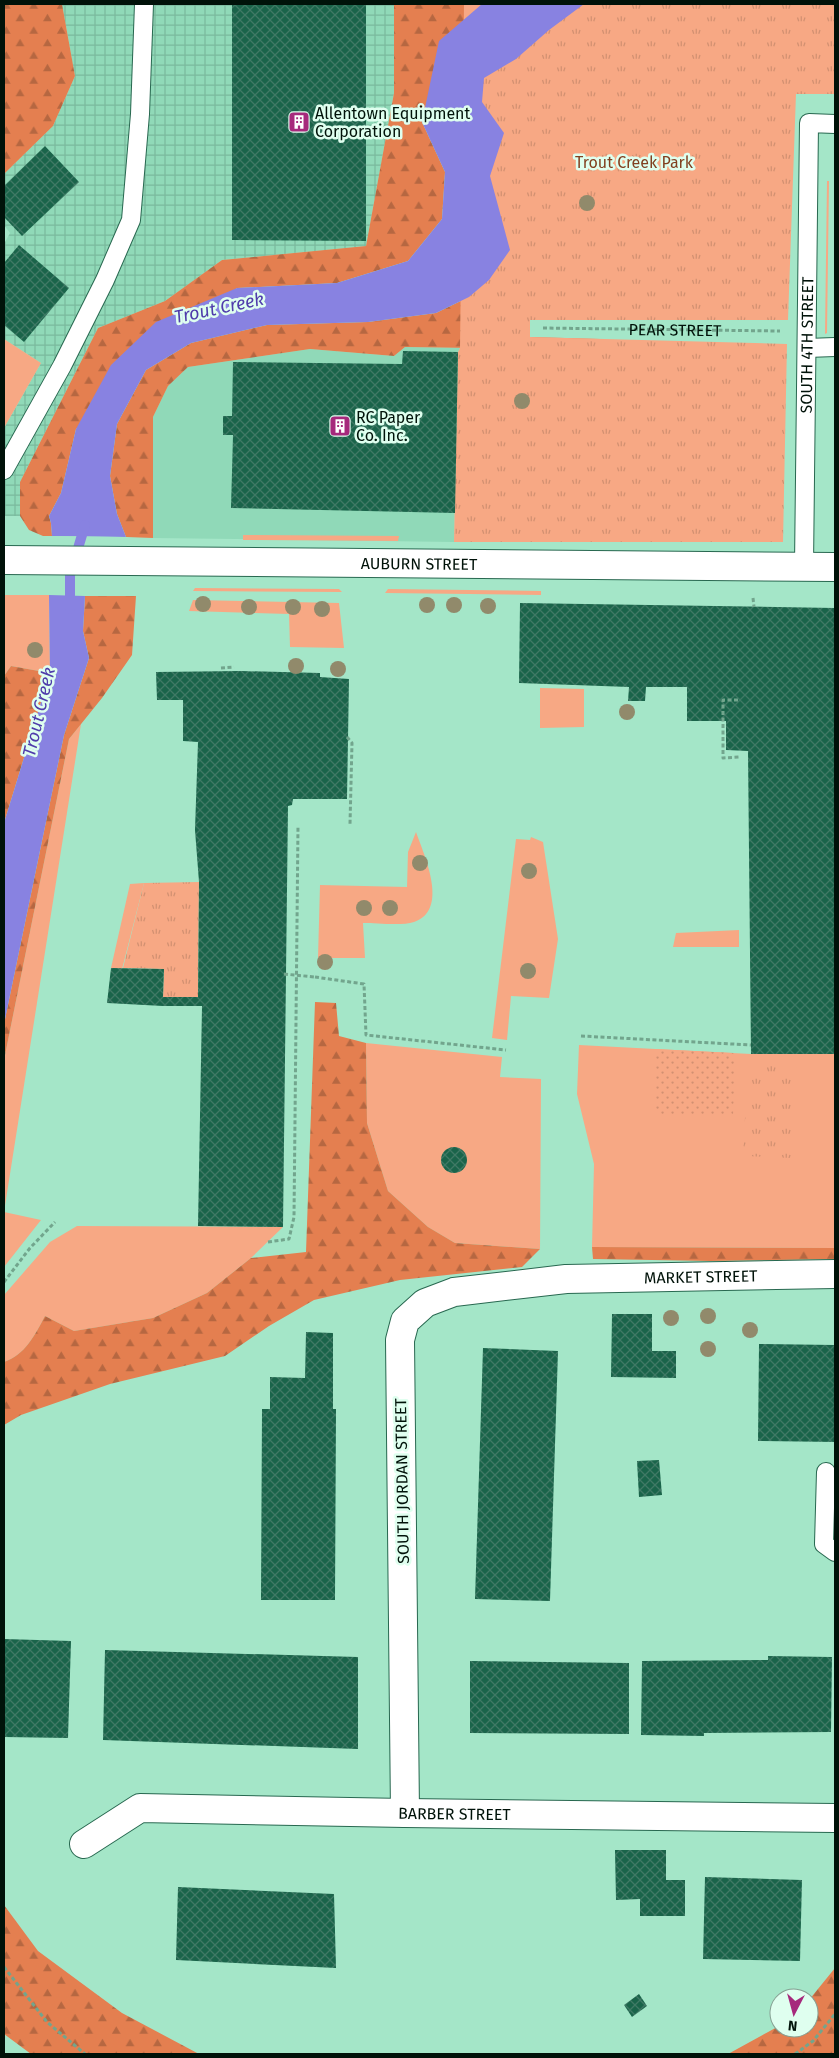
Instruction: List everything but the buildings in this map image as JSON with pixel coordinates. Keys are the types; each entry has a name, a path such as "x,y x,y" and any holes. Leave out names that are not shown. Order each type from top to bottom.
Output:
{"street":[{"name":"AUBURN STREET","path":"4,560 835,567"},
{"name":"MARKET STREET","path":"566,1279 835,1274"},
{"name":"SOUTH JORDAN STREET","path":"405,1813 400,1350 400,1340 405,1321 425,1303 454,1292 566,1279"},
{"name":"BARBER STREET","path":"84,1844 140,1808 835,1818"}],"lane":[{"path":"4,470 106,280 131,220 140,114 144,4"},
{"name":"SOUTH 4TH STREET","path":"804,566 809,124 835,124"},
{"path":"807,340 835,347"},
{"path":"826,1472 824,1544 835,1552"}],"path":[{"name":"PEAR STREET","path":"543,328 807,340"},
{"path":"753,598 754,607"},
{"path":"221,668 234,667"},
{"path":"738,700 723,700 723,758 740,757"},
{"path":"348,737 352,742 350,824"},
{"path":"268,1242 288,1239 294,1217 298,826"},
{"path":"284,974 364,984 366,1035 506,1050"},
{"path":"581,1036 751,1045"},
{"path":"4,1282 30,1248 55,1222"},
{"path":"4,1967 47,2022 85,2054"},
{"path":"794,2054 812,2041 835,2014"}],"shaded area":[{"path":"62,4 394,4 394,93 366,246 222,260 165,301 98,328 20,482 20,516 4,516 4,428 41,363 4,339 4,244 10,233 4,225 4,174 53,126 75,76"},
{"name":"RC Paper Co. Inc.","path":"405,347 460,348 458,352 454,542 153,538 153,417 168,386 188,367 310,349 394,356"}],"green space":[{"path":"4,4 62,4 75,76 53,126 4,174"},
{"path":"394,4 482,4 422,122 445,172 442,219 408,261 337,283 237,288 76,429 61,493 49,516 52,536 43,536 29,530 20,516 20,482 98,328 165,301 222,260 366,246 394,93"},
{"name":"Trout Creek Park","path":"464,4 835,4 835,94 796,94 788,320 530,320 530,337 787,344 783,542 454,542 458,352 460,348"},
{"path":"827,181 829,181 827,333 825,334"},
{"path":"469,297 606,319 530,320 530,337 600,339 471,348 405,347 394,356 310,349 188,367 168,386 153,417 153,538 126,537 117,514 110,476 117,424 146,370 191,343 267,325 368,322 436,313"},
{"path":"4,339 41,363 4,428"},
{"path":"243,535 399,536 398,541 243,540"},
{"path":"195,588 339,589 342,592 193,591"},
{"path":"388,589 541,591 541,595 385,593"},
{"path":"4,595 49,595 50,673 11,666 4,676"},
{"path":"85,596 136,596 132,655 102,698 69,739 4,1060 4,1024 64,735 89,658 83,631"},
{"path":"193,600 339,603 344,648 290,647 289,614 189,611"},
{"path":"11,666 50,673 4,823 4,676"},
{"path":"540,688 584,689 584,727 540,728"},
{"path":"81,724 4,1212 4,1060 69,739"},
{"path":"416,832 428,867 433,894 431,906 425,916 409,923 363,923 365,958 318,958 320,885 407,887 408,852"},
{"path":"531,837 543,842 558,939 549,998 511,996 507,1040 492,1038 516,839 530,840"},
{"path":"199,882 198,997 163,997 164,969 123,968 144,883"},
{"path":"144,883 122,969 111,968 130,884"},
{"path":"739,930 739,947 673,947 676,933"},
{"path":"315,1002 336,1003 339,1036 366,1043 367,1123 388,1191 428,1227 455,1243 540,1249 522,1267 400,1280 314,1300 269,1326 225,1356 110,1384 21,1415 4,1425 4,1362 18,1355 29,1344 45,1316 74,1331 153,1318 207,1293 251,1258 306,1252"},
{"path":"366,1043 502,1057 500,1077 541,1079 540,1249 455,1243 428,1227 388,1191 367,1123"},
{"path":"579,1045 751,1054 835,1054 835,1248 592,1247 594,1164 577,1094"},
{"path":"655,1049 734,1053 733,1116 654,1114"},
{"path":"748,1060 797,1063 792,1158 743,1156"},
{"path":"4,1212 41,1220 4,1267"},
{"path":"77,1226 283,1227 251,1258 207,1293 153,1318 74,1331 45,1316 29,1344 18,1355 4,1362 4,1295 50,1242"},
{"path":"592,1247 835,1248 835,1259 710,1261 593,1259"},
{"path":"4,1905 38,1951 122,2013 199,2054 31,2054 4,2034"},
{"path":"835,1968 835,2054 728,2054 769,2031 769,2038 819,2038 819,1988"}],"water":[{"path":"482,4 584,4 549,30 516,59 484,78 482,102 504,133 490,176 510,250 489,280 469,297 436,313 368,322 267,325 191,343 146,370 117,424 110,476 117,514 126,537 52,536 49,516 61,493 76,429 111,365 156,322 237,288 337,283 408,261 442,219 445,172 422,122 439,41"},
{"path":"49,595 85,596 83,631 89,658 64,735 4,1024 4,823 50,673"}],"pier":[{"path":"49,536 128,537 126,540 52,539"}],"waterway":[{"name":"Trout Creek","path":"70,609 70,575 85,525"}],"place":[{"name":"Allentown Equipment Corporation","path":"299,122"},
{"name":"RC Paper Co. Inc.","path":"340,426"}]}
